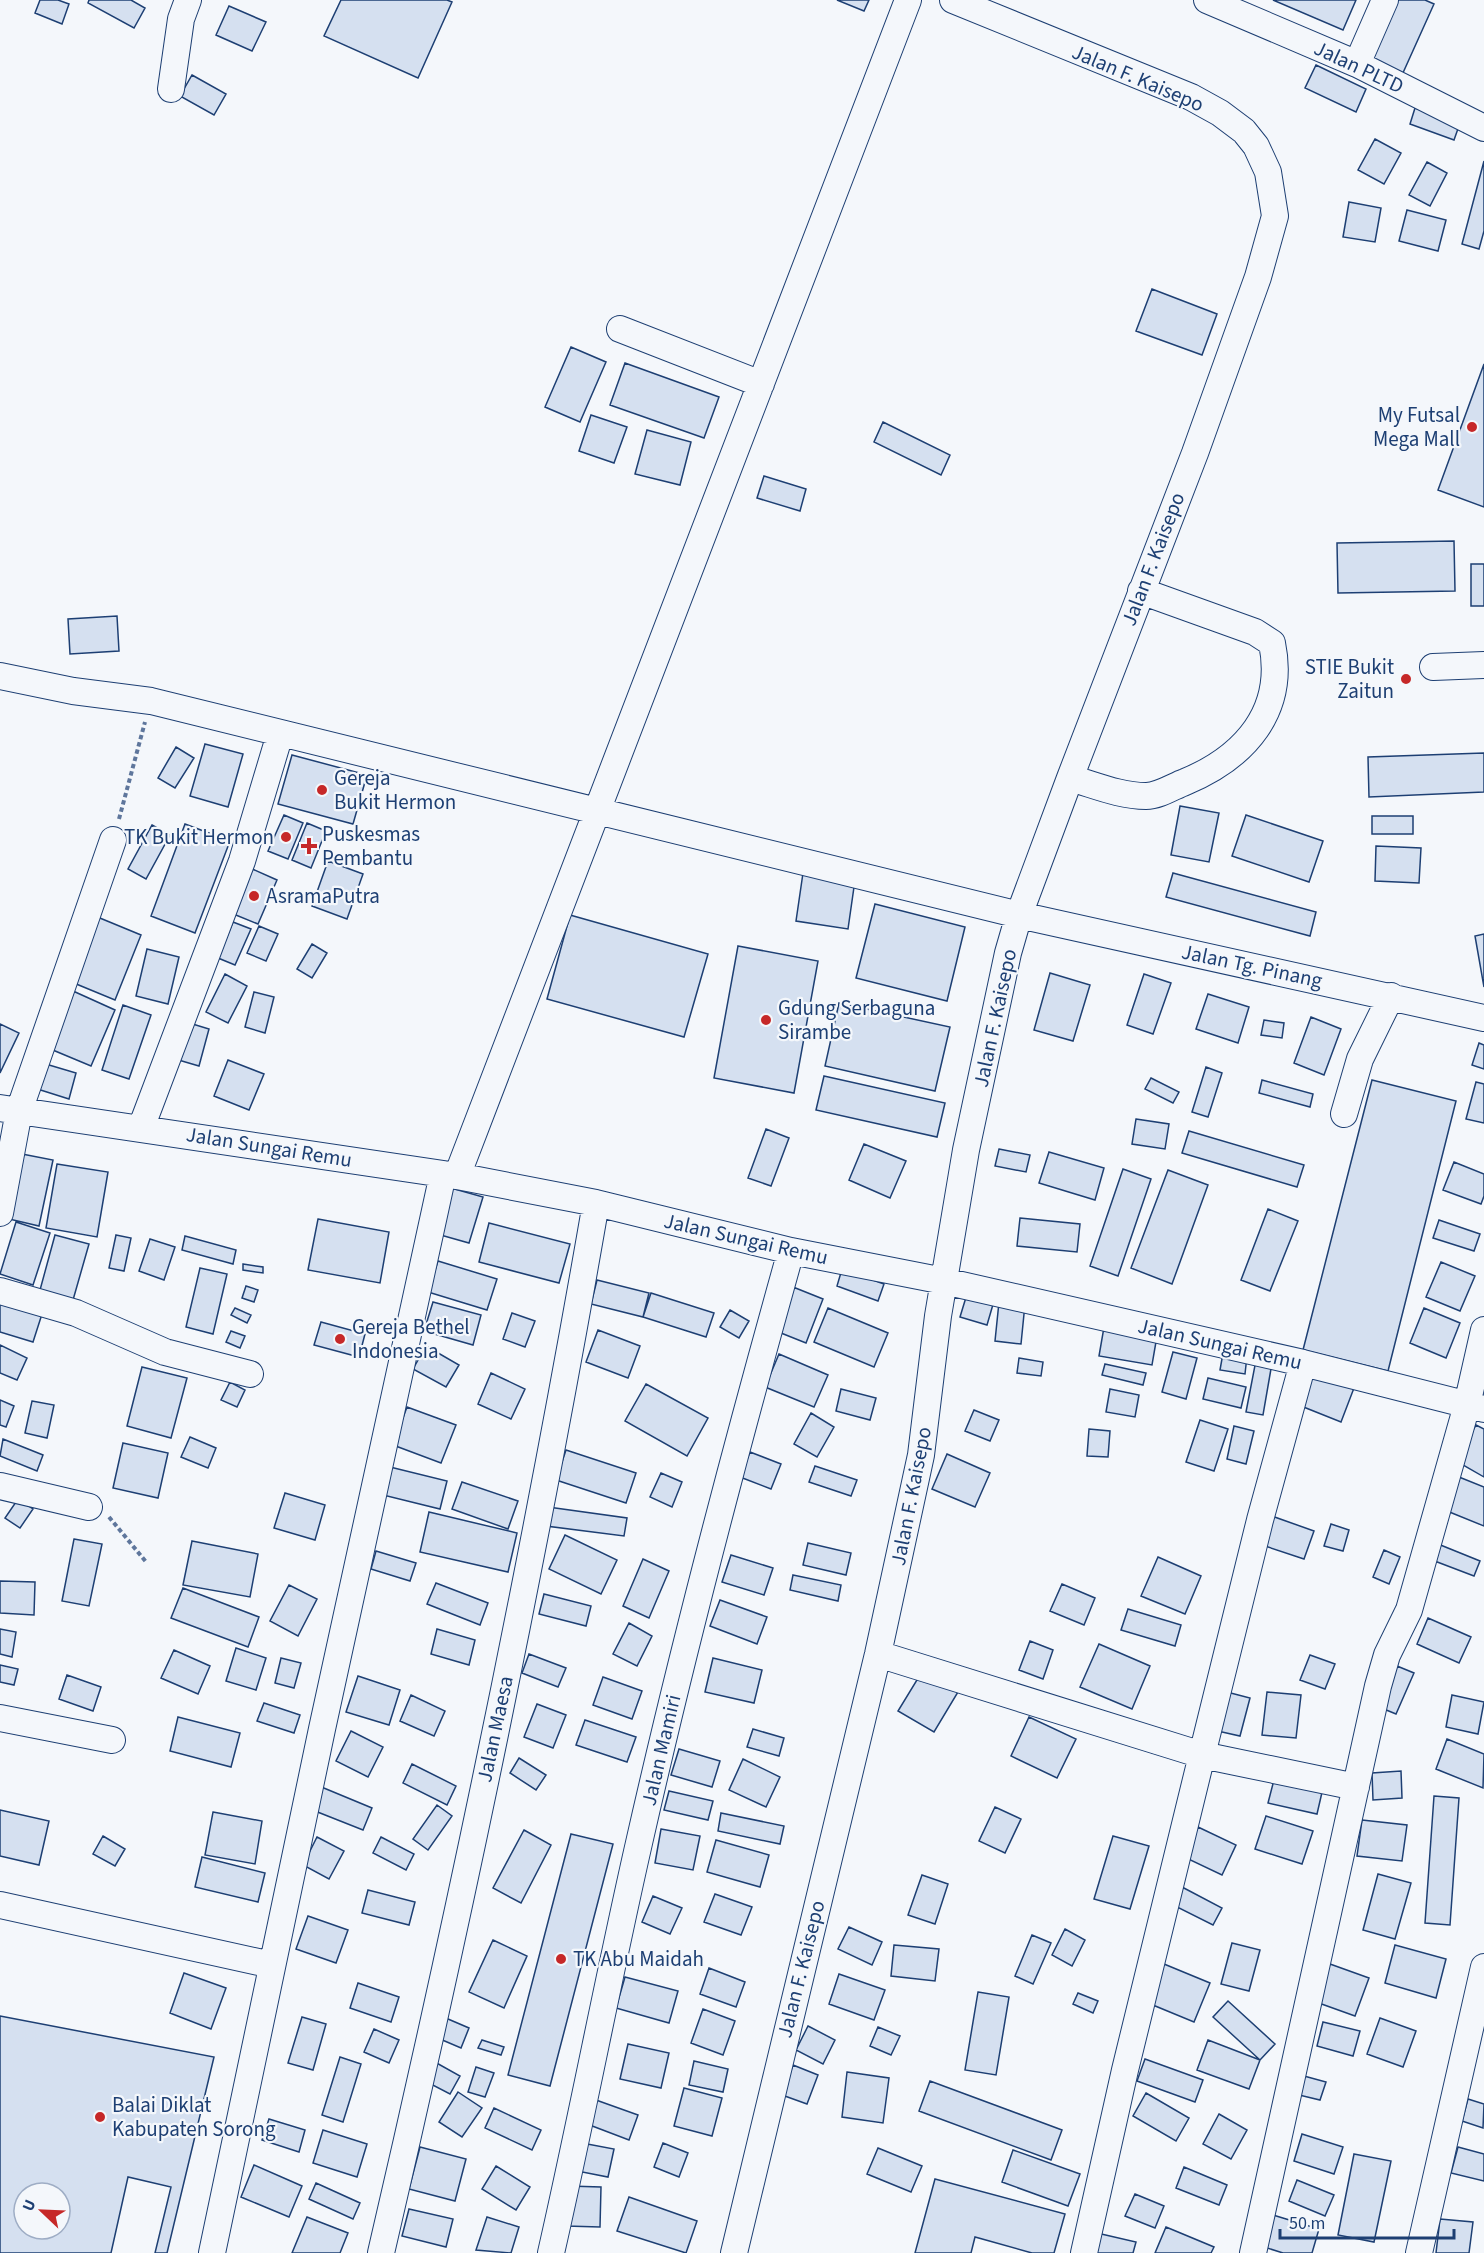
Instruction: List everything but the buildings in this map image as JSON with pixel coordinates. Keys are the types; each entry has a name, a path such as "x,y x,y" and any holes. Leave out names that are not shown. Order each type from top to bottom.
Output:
{"street":[{"path":"171,89 181,19 188,0"},
{"path":"212,2253 272,1965 450,1175 595,812 908,0"},
{"name":"Jalan F. Kaisepo","path":"734,2253 878,1654 921,1455 944,1281 966,1150 1008,953 1019,915 1070,778 1195,453 1258,277 1275,216 1268,172 1256,146 1244,131 1191,97 953,0"},
{"name":"Jalan PLTD","path":"1207,0 1357,64 1484,128"},
{"path":"1357,64 1385,0"},
{"path":"620,329 761,384"},
{"path":"1070,778 1122,794 1149,796 1201,775 1233,756 1259,725 1271,700 1275,660 1272,643 1256,632 1141,591"},
{"path":"1433,667 1484,665"},
{"name":"Jalan Tg. Pinang","path":"0,676 73,691 151,700 280,735 1019,915 1484,1018"},
{"path":"141,1128 242,861 280,735"},
{"path":"0,1213 10,1110 113,840"},
{"path":"1344,1114 1360,1059 1391,996"},
{"name":"Jalan Sungai Remu","path":"10,1110 450,1175 597,1203 791,1251 944,1281 1303,1363 1475,1407"},
{"name":"Jalan Maesa","path":"381,2253 442,1987 527,1580 597,1203"},
{"name":"Jalan Mamiri","path":"551,2253 637,1853 682,1663 744,1418 791,1251"},
{"path":"0,1291 76,1313 165,1352 250,1374"},
{"path":"1253,2253 1378,1686 1387,1655 1409,1610 1475,1407 1484,1330"},
{"path":"1084,2253 1125,2070 1202,1755 1260,1520 1303,1363"},
{"path":"0,1486 89,1508"},
{"path":"878,1654 1202,1755 1356,1787"},
{"path":"0,1718 112,1740"},
{"path":"0,1905 272,1965"},
{"path":"1419,2253 1484,1967"}],"path":[{"path":"113,840 151,700"},
{"path":"89,1508 99,1503 147,1563"}],"place":[{"name":"My Futsal Mega Mall","path":"1472,427"},
{"name":"STIE Bukit Zaitun","path":"1406,679"},
{"name":"Gereja Bukit Hermon","path":"322,790"},
{"name":"TK Bukit Hermon","path":"286,837"},
{"name":"Puskesmas Pembantu","path":"309,846"},
{"name":"AsramaPutra","path":"254,896"},
{"name":"Gdung Serbaguna Sirambe","path":"766,1020"},
{"name":"Gereja Bethel Indonesia","path":"340,1339"},
{"name":"TK Abu Maidah","path":"561,1959"},
{"name":"Balai Diklat Kabupaten Sorong","path":"100,2117"}]}
